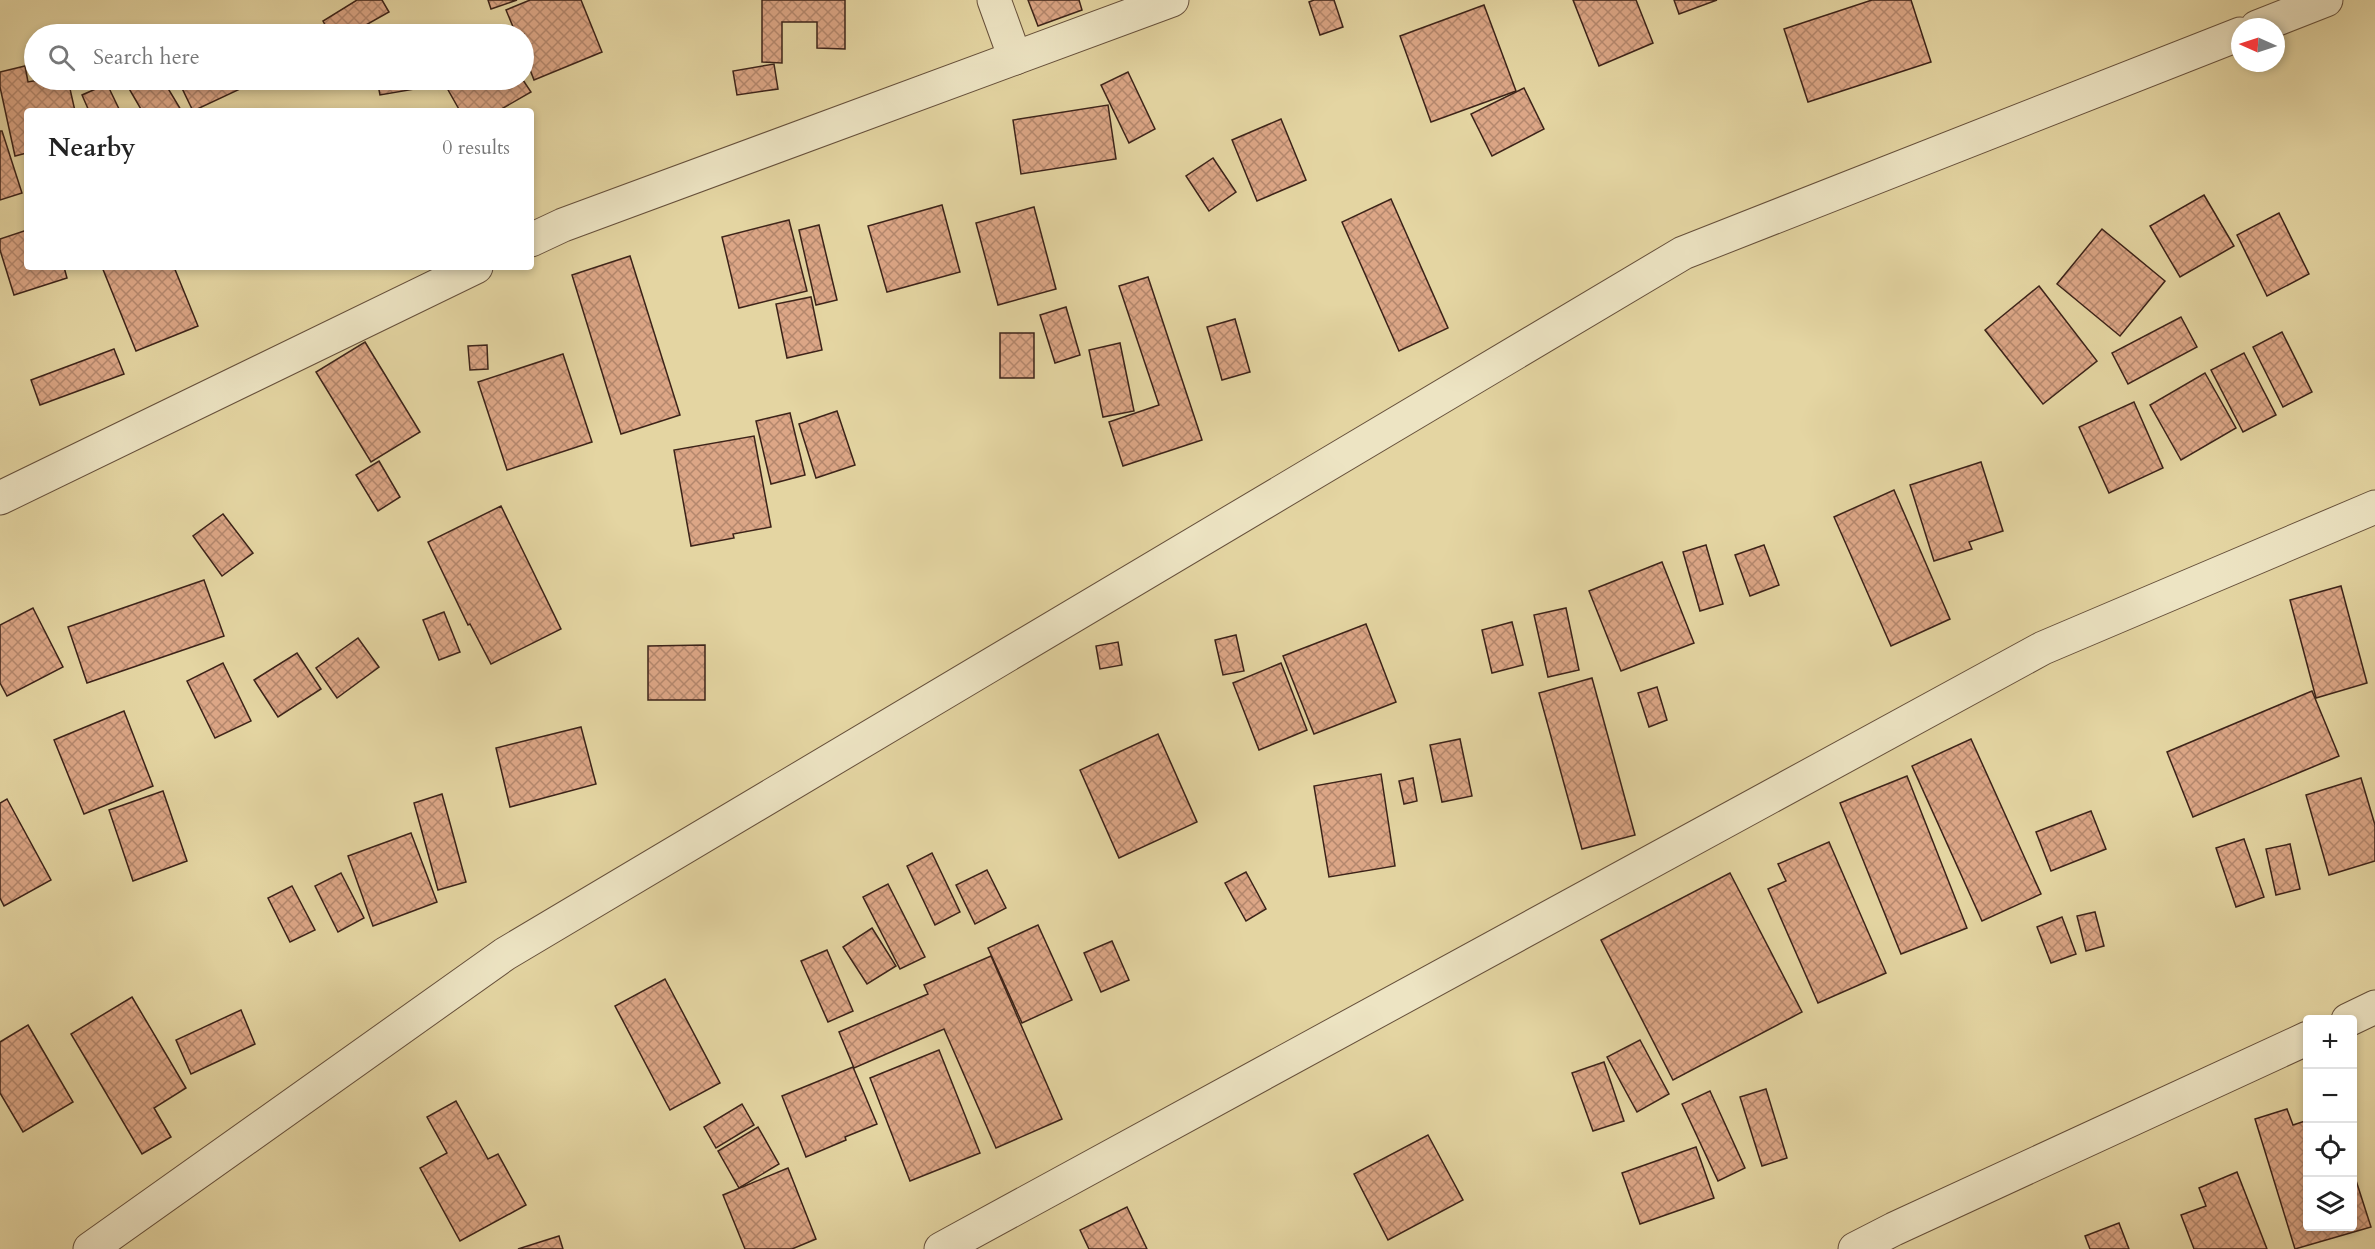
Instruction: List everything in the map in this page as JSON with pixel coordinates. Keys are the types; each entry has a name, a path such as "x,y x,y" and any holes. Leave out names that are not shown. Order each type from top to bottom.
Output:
{"street":[{"path":"994,0 1015,58"},
{"path":"534,239 563,225 1172,0"},
{"path":"2280,18 2326,0"},
{"path":"90,1249 505,954 1683,253 2231,38"},
{"path":"0,498 470,270"},
{"path":"941,1249 2043,648 2375,507"},
{"path":"2357,1016 2375,1007"},
{"path":"1855,1249 1893,1229 2303,1040"}],"building":[{"path":"357,0 382,0 389,12 368,24 325,24 323,21"},
{"path":"488,0 517,0 491,9"},
{"path":"530,0 581,0 602,52 534,80 534,24 512,24 506,10"},
{"path":"762,0 845,0 845,49 817,48 817,22 782,22 782,63 762,62"},
{"path":"1028,0 1079,0 1082,10 1038,26"},
{"path":"1334,0 1343,27 1320,35 1309,2"},
{"path":"1573,0 1636,0 1653,43 1599,66"},
{"path":"1674,0 1717,0 1679,14"},
{"path":"1872,0 1911,0 1931,62 1808,102 1784,29"},
{"path":"1484,5 1516,91 1431,122 1400,36"},
{"path":"774,64 778,89 737,95 733,71"},
{"path":"24,66 24,90 70,90 74,108 24,108 24,154 15,156 0,87 0,72"},
{"path":"1128,72 1155,129 1129,143 1101,85"},
{"path":"1524,88 1544,129 1492,156 1471,114"},
{"path":"93,90 110,90 119,108 88,108 82,95"},
{"path":"130,90 169,90 180,108 140,108"},
{"path":"183,90 238,90 199,108 192,108"},
{"path":"379,90 409,90 380,95"},
{"path":"448,90 530,90 531,92 503,108 458,108"},
{"path":"1108,105 1116,159 1021,174 1013,120"},
{"path":"1281,119 1306,180 1257,201 1232,140"},
{"path":"0,131 2,131 22,193 0,200"},
{"path":"1213,158 1236,192 1209,211 1186,176"},
{"path":"2204,195 2234,246 2180,277 2150,226"},
{"path":"1391,199 1448,328 1399,351 1342,222"},
{"path":"942,205 960,272 887,292 868,226"},
{"path":"1034,207 1056,289 998,305 976,223"},
{"path":"2279,213 2309,274 2267,296 2237,235"},
{"path":"789,220 807,291 739,308 722,237"},
{"path":"819,225 837,300 816,305 799,230"},
{"path":"2102,229 2165,281 2120,336 2057,284"},
{"path":"24,231 24,270 65,270 67,278 14,295 0,250 0,239"},
{"path":"630,256 680,415 621,434 572,275"},
{"path":"103,270 175,270 198,326 136,351"},
{"path":"1148,277 1202,440 1123,466 1109,422 1159,405 1119,286"},
{"path":"2039,286 2097,361 2043,404 1985,330"},
{"path":"811,297 822,350 787,358 776,304"},
{"path":"1066,307 1080,355 1055,363 1040,315"},
{"path":"2181,317 2197,347 2128,384 2112,353"},
{"path":"1235,319 1250,372 1222,380 1207,327"},
{"path":"2282,332 2312,392 2283,407 2253,347"},
{"path":"1000,333 1034,333 1034,378 1000,378"},
{"path":"365,342 420,432 371,462 316,372"},
{"path":"1120,343 1134,411 1103,417 1089,350"},
{"path":"487,345 488,369 470,370 468,346"},
{"path":"114,349 124,374 40,405 31,380"},
{"path":"2244,353 2276,415 2243,432 2211,370"},
{"path":"563,354 592,442 507,470 478,382"},
{"path":"2205,373 2236,428 2181,460 2150,405"},
{"path":"2134,402 2163,468 2109,493 2079,427"},
{"path":"837,411 855,465 816,478 799,424"},
{"path":"790,413 805,475 771,484 756,421"},
{"path":"754,436 771,527 733,534 734,538 691,546 674,450"},
{"path":"379,461 400,497 378,511 356,475"},
{"path":"1981,462 2003,531 1969,542 1972,549 1934,561 1910,485"},
{"path":"1894,490 1950,619 1891,646 1834,517"},
{"path":"501,506 561,629 491,664 470,624 468,625 428,542"},
{"path":"223,514 253,553 222,576 193,536"},
{"path":"1706,545 1723,604 1700,611 1683,552"},
{"path":"1764,545 1779,585 1750,596 1735,555"},
{"path":"1662,562 1694,643 1621,671 1589,591"},
{"path":"204,580 224,636 87,683 68,627"},
{"path":"2341,586 2367,683 2316,698 2290,600"},
{"path":"33,608 63,667 7,696 0,683 0,625"},
{"path":"1566,608 1579,670 1548,677 1534,615"},
{"path":"444,612 460,652 439,660 423,620"},
{"path":"1512,622 1523,665 1492,673 1482,630"},
{"path":"1366,624 1396,702 1314,734 1283,656"},
{"path":"1236,635 1244,671 1223,675 1215,640"},
{"path":"358,638 379,667 337,698 316,668"},
{"path":"1118,642 1122,665 1100,669 1096,646"},
{"path":"705,645 705,700 648,700 648,646"},
{"path":"297,653 321,689 278,717 254,680"},
{"path":"223,663 251,721 215,738 187,681"},
{"path":"1281,663 1307,730 1259,750 1233,683"},
{"path":"1592,678 1635,835 1582,849 1539,693"},
{"path":"1657,687 1667,720 1649,727 1638,693"},
{"path":"2312,691 2339,756 2193,817 2167,752"},
{"path":"124,711 153,786 84,814 54,740"},
{"path":"581,727 596,784 510,807 496,748"},
{"path":"1158,734 1197,822 1119,858 1080,770"},
{"path":"1460,739 1472,796 1442,802 1430,745"},
{"path":"1971,739 2041,894 1982,921 1912,766"},
{"path":"1381,774 1395,866 1329,877 1314,786"},
{"path":"1907,776 1967,928 1901,954 1840,803"},
{"path":"1413,778 1417,801 1404,804 1399,781"},
{"path":"2361,778 2375,825 2375,861 2329,875 2306,795"},
{"path":"163,791 187,861 133,881 109,810"},
{"path":"442,794 466,882 438,890 414,803"},
{"path":"7,799 51,880 4,906 0,898 0,803"},
{"path":"2091,811 2106,849 2051,871 2036,832"},
{"path":"411,833 437,902 373,926 348,856"},
{"path":"2244,839 2264,897 2236,907 2216,848"},
{"path":"1829,842 1886,973 1818,1003 1768,889 1786,881 1778,864"},
{"path":"2290,844 2300,889 2276,895 2266,849"},
{"path":"932,853 960,912 935,925 907,866"},
{"path":"987,870 1006,908 975,924 956,885"},
{"path":"1246,872 1266,909 1246,921 1225,883"},
{"path":"341,873 364,918 338,932 315,886"},
{"path":"1730,873 1802,1012 1673,1080 1601,940"},
{"path":"888,884 925,957 900,969 863,897"},
{"path":"292,886 315,930 290,942 268,898"},
{"path":"2095,912 2104,946 2086,951 2077,916"},
{"path":"2062,917 2076,954 2051,963 2037,927"},
{"path":"1038,925 1072,1000 1022,1023 988,948"},
{"path":"872,928 896,966 867,984 843,947"},
{"path":"1112,941 1129,980 1101,992 1084,953"},
{"path":"827,950 853,1011 828,1022 801,961"},
{"path":"991,956 1062,1119 996,1148 944,1029 854,1068 839,1032 928,994 924,985"},
{"path":"665,979 720,1083 670,1110 615,1006"},
{"path":"132,997 186,1088 154,1108 171,1137 142,1154 71,1034"},
{"path":"241,1010 255,1044 191,1074 176,1040"},
{"path":"28,1025 73,1102 23,1132 0,1093 0,1042"},
{"path":"1640,1040 1669,1094 1637,1112 1607,1057"},
{"path":"939,1050 980,1153 910,1181 870,1078"},
{"path":"1604,1062 1624,1121 1593,1131 1572,1073"},
{"path":"853,1067 877,1124 806,1157 782,1096"},
{"path":"1766,1089 1787,1158 1762,1166 1740,1097"},
{"path":"1710,1091 1745,1168 1718,1181 1682,1104"},
{"path":"456,1101 488,1159 498,1154 526,1205 460,1241 420,1168 447,1153 427,1117"},
{"path":"742,1104 754,1125 716,1148 704,1127"},
{"path":"2287,1109 2293,1125 2303,1122 2303,1231 2357,1231 2357,1184 2371,1227 2295,1249 2255,1119"},
{"path":"758,1127 779,1164 739,1188 718,1151"},
{"path":"1428,1135 1463,1200 1388,1240 1354,1174"},
{"path":"1696,1147 1714,1198 1640,1224 1622,1173"},
{"path":"788,1168 816,1239 792,1249 745,1249 723,1195"},
{"path":"2237,1172 2267,1249 2194,1249 2181,1215 2206,1206 2199,1188"},
{"path":"1127,1207 1147,1249 1089,1249 1080,1230"},
{"path":"2119,1223 2129,1249 2090,1249 2085,1236"},
{"path":"559,1236 563,1249 518,1249"}]}
